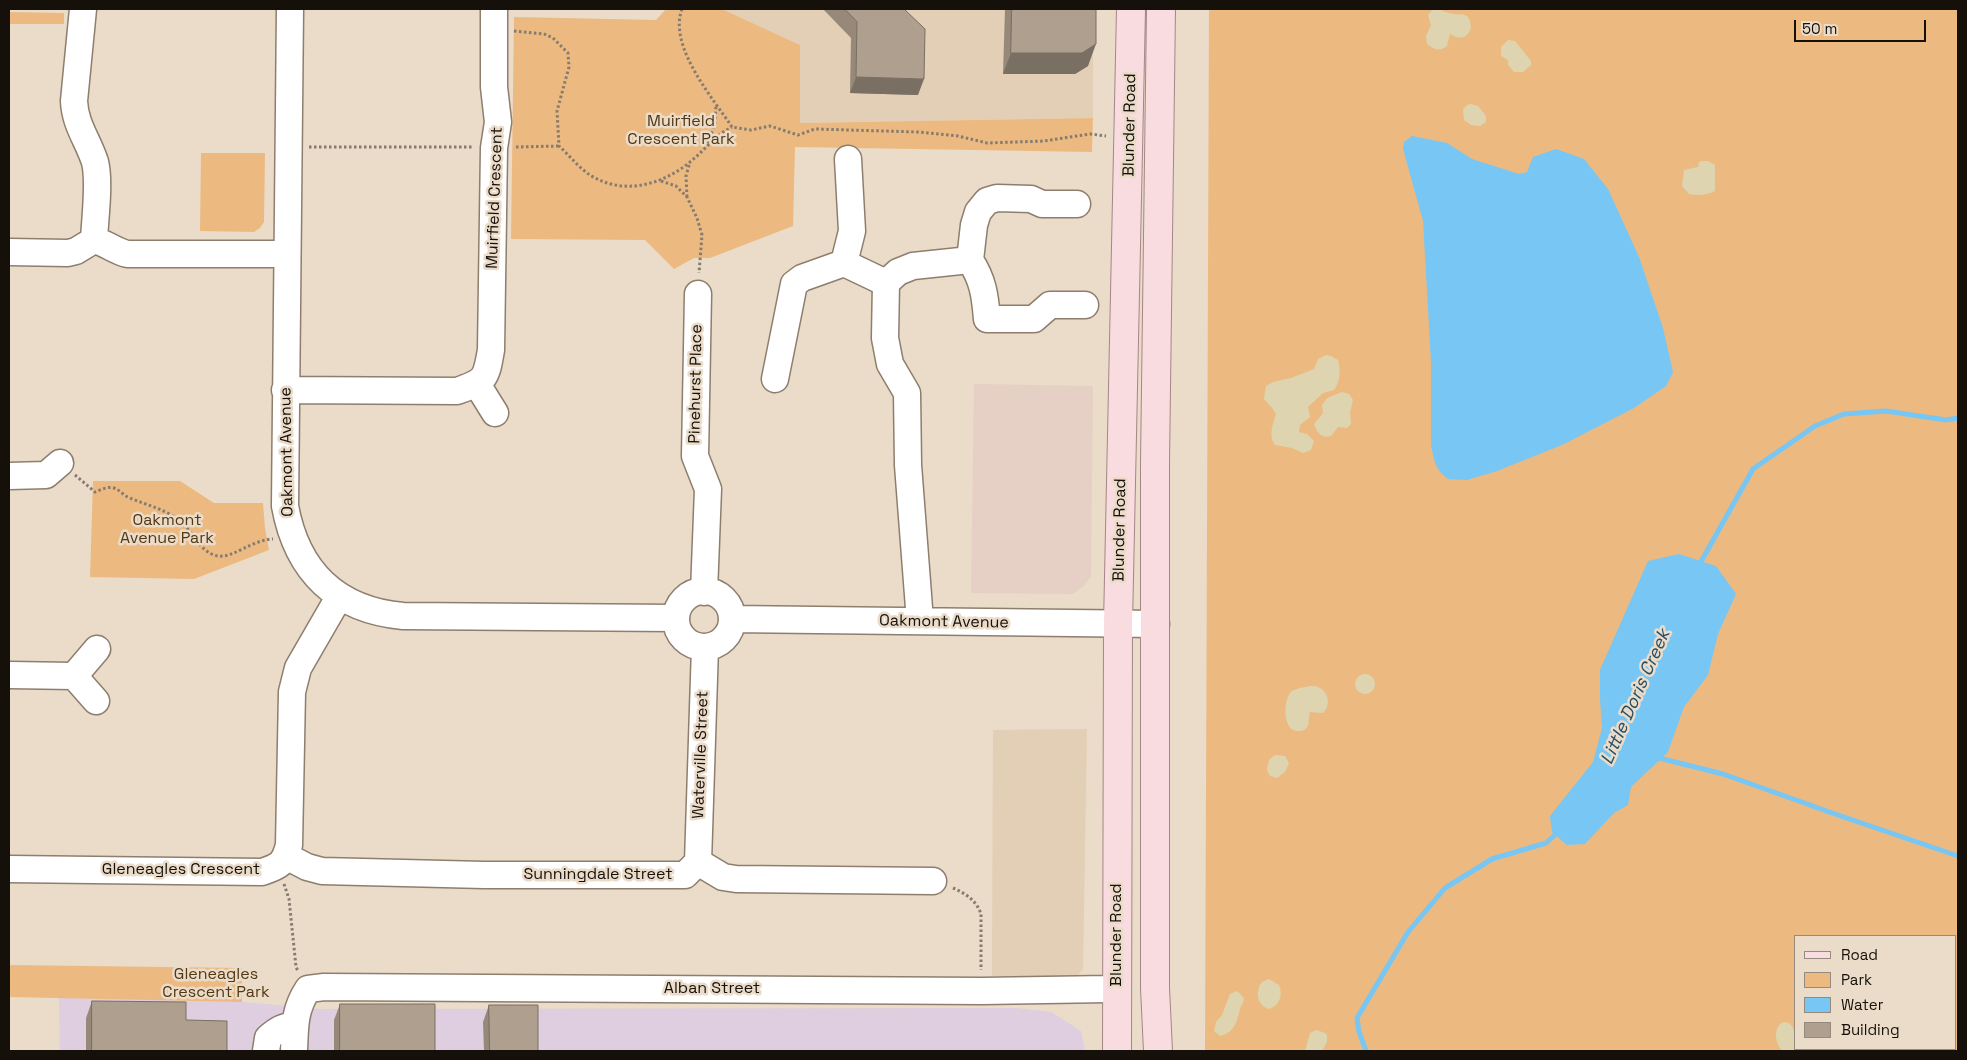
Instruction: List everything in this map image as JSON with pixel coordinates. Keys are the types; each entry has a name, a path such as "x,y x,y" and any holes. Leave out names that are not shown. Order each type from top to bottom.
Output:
{"main road":[{"name":"Blunder Road","path":"1117,1051 1118,624 1131,9"},
{"name":"Blunder Road","path":"1158,1051 1155,988 1155,463 1161,9"}],"street":[{"path":"83,9 74,100 75,115 95,163 97,178 94,240"},
{"name":"Oakmont Avenue","path":"290,9 285,506 293,538 304,560 320,581 339,597 364,609 383,614 403,616 676,618"},
{"name":"Muirfield Crescent","path":"477,384 487,372 491,350 494,148 498,122 494,87 494,19"},
{"path":"844,263 852,231 848,159"},
{"path":"1077,204 1042,204 1031,199 997,198 987,201 978,212 974,226 970,260 979,275 985,295 987,318 1034,319 1050,305 1085,304"},
{"path":"9,252 68,253 76,251 94,240 103,242 116,251 150,256 287,254"},
{"path":"886,282 898,272 913,266 970,260"},
{"path":"775,379 794,284 802,278 844,263 886,282"},
{"path":"886,282 886,338 890,364 907,393 908,465 920,622"},
{"name":"Pinehurst Place","path":"698,294 695,456 708,489 704,592"},
{"path":"285,390 458,391 477,384 495,413"},
{"path":"9,476 46,475 60,463"},
{"path":"704,592 720,596 731,610 732,618 731,627 721,642 704,647 688,642 678,627 676,618 682,602 696,593 704,592"},
{"path":"282,862 289,844 292,692 298,668 339,597"},
{"name":"Oakmont Avenue","path":"732,618 1156,624"},
{"name":"Waterville Street","path":"698,862 704,647"},
{"path":"74,676 97,649"},
{"path":"9,675 74,676 96,701"},
{"name":"Sunningdale Street","path":"282,862 322,871 484,875 685,875 698,862"},
{"name":"Gleneagles Crescent","path":"9,869 262,872 282,862"},
{"path":"698,862 724,877 736,879 933,881"},
{"name":"Alban Street","path":"308,989 324,987 982,991 1116,988"},
{"path":"294,1051 295,1026 300,1002 308,989"},
{"path":"266,1051 268,1038 278,1029 295,1026"}],"path":[{"path":"682,9 679,18 680,41 700,81 732,127"},
{"path":"494,19 553,38 568,53 569,68 558,111 559,146"},
{"path":"708,145 715,122 716,104"},
{"path":"308,147 494,148 559,146 590,175 624,187 660,181 691,161 720,132 732,127 751,130 770,126 798,135 815,129 918,132 958,136 987,143 1044,141 1090,134 1106,136"},
{"path":"687,197 686,176 691,161"},
{"path":"660,181 676,186 687,197 697,218 702,236 698,294"},
{"path":"60,463 95,492 114,488 129,498 162,509 183,524 208,552 217,556 230,556 251,544 264,540 293,538"},
{"path":"282,862 289,899 296,967 308,989"},
{"path":"933,881 960,891 979,906 981,914 982,991"}],"shaded area":[{"path":"722,9 1093,9 1093,118 800,123 800,45"},
{"path":"974,384 1093,386 1091,576 1084,586 1073,594 971,593"},
{"path":"1087,729 1083,969 1078,975 1072,977 992,976 993,730"},
{"path":"59,997 242,1002 321,1009 1016,1008 1051,1012 1081,1031 1085,1051 60,1051"}],"green space":[{"name":"Muirfield Crescent Park","path":"666,9 722,9 800,45 800,123 1093,118 1092,152 795,147 793,226 710,258 694,258 674,269 645,240 511,239 514,17 656,20"},
{"path":"1209,9 1958,9 1958,1051 1205,1051"},
{"path":"9,12 64,13 64,24 9,24"},
{"path":"201,153 265,153 264,222 260,228 254,232 200,231"},
{"name":"Oakmont Avenue Park","path":"93,481 180,481 214,503 263,503 269,550 194,579 90,577"},
{"name":"Gleneagles Crescent Park","path":"9,965 242,968 242,1002 9,997"}],"sand":[{"path":"1433,9 1466,16 1470,21 1470,31 1466,36 1460,38 1450,34 1447,46 1442,49 1429,46 1426,36 1431,25 1428,15"},
{"path":"1508,40 1515,41 1531,61 1531,65 1523,72 1514,72 1508,65 1508,60 1501,56 1501,47"},
{"path":"1471,104 1478,106 1486,116 1486,122 1480,126 1471,125 1464,120 1463,109"},
{"path":"1708,161 1715,165 1715,191 1702,195 1689,194 1682,186 1684,170 1698,167 1699,162"},
{"path":"1326,355 1338,360 1338,383 1334,390 1323,393 1308,407 1310,417 1300,425 1299,432 1307,434 1314,441 1311,450 1303,453 1292,448 1275,445 1271,434 1276,414 1264,399 1266,386 1314,369 1318,359"},
{"path":"1342,392 1349,394 1353,400 1350,412 1351,424 1347,428 1338,427 1331,436 1322,436 1318,433 1314,424 1323,413 1322,405 1327,398"},
{"path":"1361,674 1369,674 1375,680 1375,688 1369,694 1361,694 1355,688 1355,680"},
{"path":"1315,686 1326,693 1328,701 1326,709 1323,713 1310,712 1308,725 1304,730 1297,731 1292,729 1286,720 1286,706 1289,695 1297,689"},
{"path":"1275,755 1285,756 1289,763 1285,772 1277,778 1270,776 1267,770 1269,760"},
{"path":"1269,979 1279,985 1281,992 1280,999 1276,1005 1269,1009 1260,1002 1258,990 1262,982"},
{"path":"1237,991 1244,998 1244,1001 1232,1030 1220,1036 1214,1031 1216,1022 1222,1015 1230,994"},
{"path":"1784,1022 1789,1023 1793,1028 1794,1050 1829,1051 1782,1051 1778,1045 1776,1034 1780,1024"},
{"path":"1316,1030 1327,1035 1327,1042 1322,1051 1305,1051 1310,1033"}],"water":[{"path":"1412,136 1447,143 1472,159 1519,174 1527,172 1533,157 1556,149 1584,159 1608,189 1639,257 1663,328 1673,372 1666,386 1634,408 1562,445 1497,471 1467,480 1448,479 1440,472 1435,463 1431,446 1431,362 1423,221 1403,149 1404,142"},
{"path":"1679,554 1716,566 1736,594 1718,634 1708,675 1684,707 1668,752 1631,787 1628,805 1614,813 1585,844 1567,845 1552,832 1550,816 1593,762 1602,728 1600,670 1648,561"}],"building":[{"path":"845,9 904,9 925,29 924,79 856,77 857,22"},
{"path":"1012,9 1096,9 1096,44 1082,53 1011,53"},
{"path":"92,1001 186,1002 186,1020 227,1021 227,1051 92,1051"},
{"path":"340,1004 435,1004 435,1051 340,1051"},
{"path":"489,1005 538,1005 538,1051 490,1051"}],"waterway":[{"name":"Little Doris Creek","path":"1698,567 1753,469 1815,426 1844,414 1886,411 1946,420 1958,418"},
{"path":"1655,757 1723,774 1958,856"},
{"name":"Little Doris Creek","path":"1366,1051 1359,1032 1357,1018 1408,932 1445,888 1492,859 1546,843 1559,831"}]}
